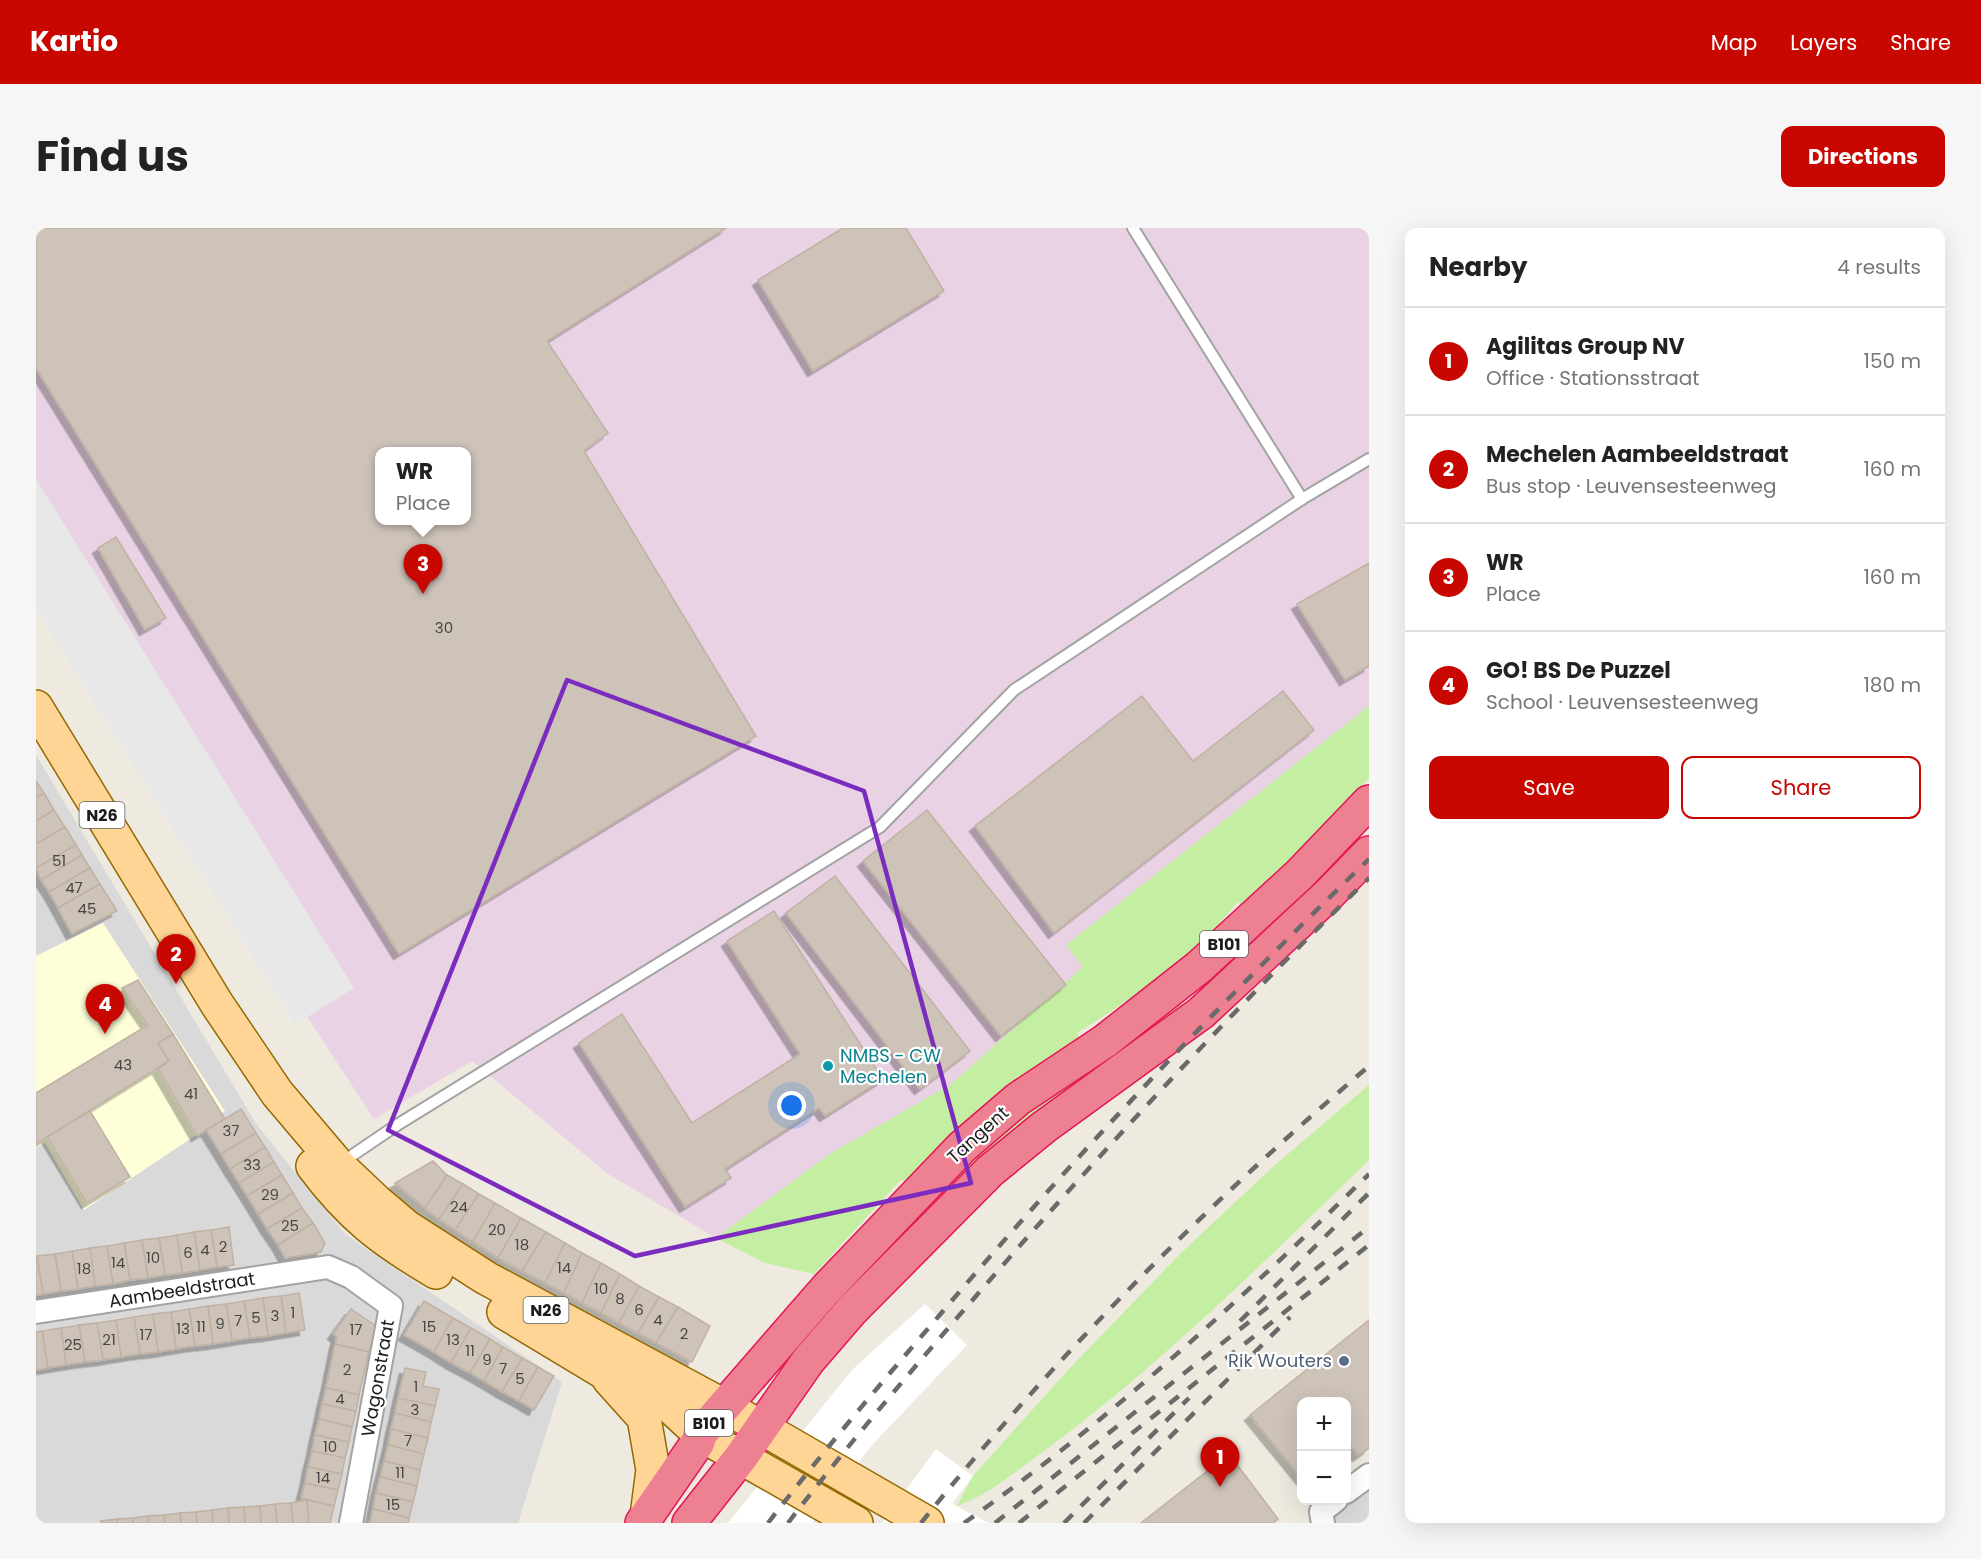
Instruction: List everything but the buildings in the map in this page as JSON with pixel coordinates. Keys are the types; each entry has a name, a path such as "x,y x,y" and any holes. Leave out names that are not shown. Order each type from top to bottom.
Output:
{"highway":[{"name":"Tangent","path":"644,1519 698,1442 700,1434 724,1406 827,1288 962,1148 1018,1099 1113,1035 1199,967 1300,874 1369,802"},
{"name":"Tangent","path":"689,1523 741,1457 808,1361 852,1310 990,1171 1044,1127 1201,1013 1329,894 1369,853"}],"main road":[{"name":"N26","path":"36,707 217,1004 277,1093 338,1165 408,1228 443,1252 724,1406 927,1523"},
{"name":"N26","path":"277,1093 285,1130 320,1176 359,1221 393,1246 602,1371 659,1396 700,1434 856,1523"},
{"path":"602,1371 644,1418 654,1470 644,1519"}],"street":[{"name":"Aambeeldstraat","path":"36,1312 328,1268"},
{"name":"Wagonstraat","path":"328,1268 351,1276 391,1306 351,1523"},
{"path":"1351,1489 1369,1475"}],"lane":[{"path":"1133,228 1302,499"},
{"path":"338,1165 397,1125 880,827 1014,690 1302,499 1369,459"}],"highlighted area":[{"path":"567,680 864,791 971,1183 635,1256 388,1130"}],"shaded area":[{"path":"36,228 1369,228 1369,706 1067,945 1083,967 950,1085 831,1153 716,1238 608,1174 472,1061 374,1119 36,602"},
{"path":"36,479 354,988 295,1025 36,610"},
{"path":"36,755 257,1125 345,1234 562,1382 518,1523 36,1523"},
{"path":"103,923 225,1111 193,1137 84,1210 45,1143 36,1148 36,956"},
{"path":"1369,1485 1369,1523 1320,1523 1343,1505 1351,1505 1351,1499"}],"green space":[{"path":"1369,706 1369,778 1244,909 1238,901 1184,958 1143,990 1077,1033 1080,1040 1114,1052 1129,1045 1211,968 1214,971 1126,1061 946,1196 912,1180 900,1181 814,1274 765,1263 716,1238 831,1153 950,1085 1083,967 1066,945"},
{"path":"1369,1085 1369,1160 1215,1308 1135,1379 1006,1479 970,1501 957,1506 973,1476 1069,1369 1182,1252 1275,1165"}],"pier":[{"path":"925,1304 967,1345 873,1444 812,1523 728,1523 853,1369"},
{"path":"936,1449 973,1476 952,1504 989,1523 882,1523"}],"railway":[{"path":"768,1523 869,1397 1037,1203 1200,1028 1369,859"},
{"path":"788,1523 908,1375 1076,1182 1220,1028 1369,878"},
{"path":"921,1523 1025,1401 1134,1284 1249,1173 1369,1066"},
{"path":"964,1523 1071,1443 1174,1357 1273,1267 1369,1174"},
{"path":"1240,1321 1369,1193"},
{"path":"995,1523 1369,1227"},
{"path":"1019,1523 1369,1245"},
{"path":"1084,1523 1290,1317"},
{"path":"1064,1523 1189,1398"}],"place":[{"name":"WR","path":"423,594"},
{"name":"Mechelen Aambeeldstraat","path":"176,984"},
{"name":"GO! BS De Puzzel","path":"105,1034"},
{"name":"NMBS - CW Mechelen","path":"828,1066"},
{"name":"Rik Wouters","path":"1344,1361"},
{"name":"Agilitas Group NV","path":"1220,1487"}]}
